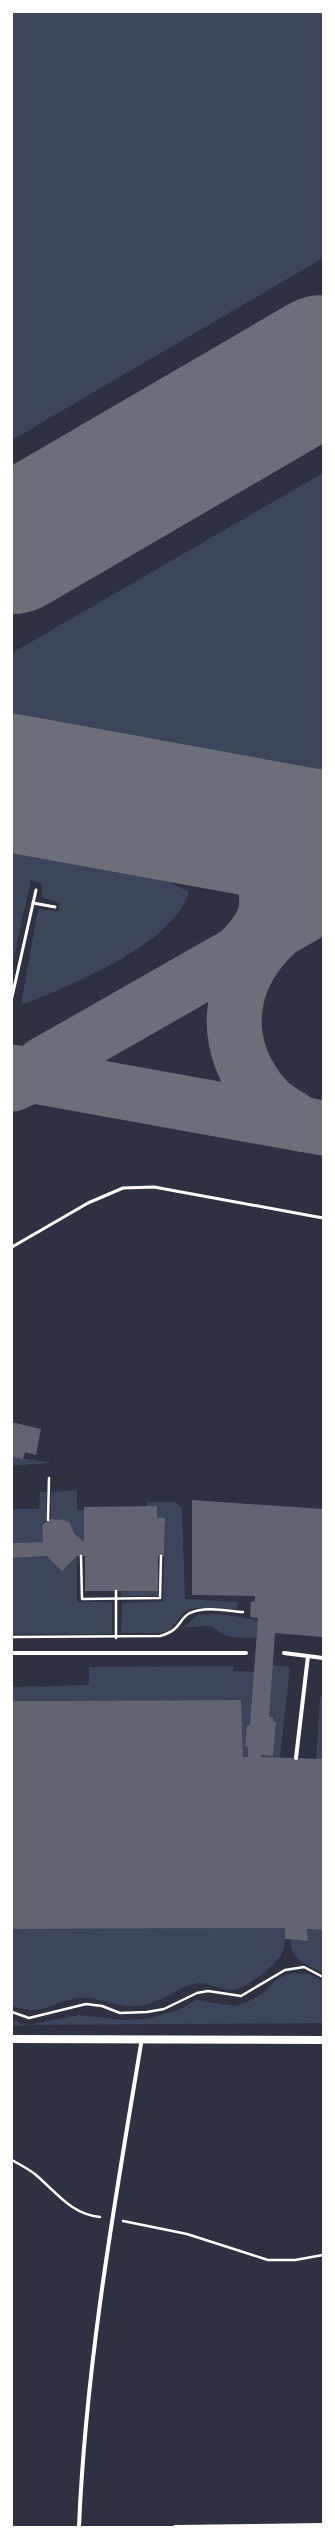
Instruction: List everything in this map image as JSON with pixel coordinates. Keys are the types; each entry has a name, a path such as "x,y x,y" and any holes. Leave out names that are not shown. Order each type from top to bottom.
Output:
{"main road":[{"path":"12,2039 142,2038 323,2040"}],"street":[{"path":"12,1653 246,1653"},
{"path":"284,1653 323,1658"},
{"path":"296,1758 308,1656"},
{"path":"79,2527 87,2393 112,2218 142,2038"},
{"path":"175,2527 323,2525"}],"lane":[{"path":"12,997 36,890"},
{"path":"33,903 55,907"},
{"path":"12,1247 88,1203 124,1188 154,1187 323,1218"}],"path":[{"path":"48,1520 49,1478"},
{"path":"81,1556 82,1599 116,1599 160,1598 161,1556"},
{"path":"116,1591 116,1638"},
{"path":"12,1637 116,1638 160,1636 172,1633 190,1613 209,1610 243,1612"},
{"path":"12,2012 29,2018 86,2004 102,2006 120,2012 147,2012 164,2008 197,1993 208,1991 241,1996 285,1970 304,1967 323,1977"},
{"path":"12,2160 35,2175 58,2198 77,2211 93,2217 112,2218 187,2234 268,2260 296,2260 323,2255"}],"shaded area":[{"path":"12,12 323,12 323,258 12,440"},
{"path":"323,473 323,787 12,733 12,653"},
{"path":"12,841 133,864 189,892 179,911 163,929 142,946 91,975 21,1005 38,909 58,911 60,903 43,898 41,883 31,880 12,966"},
{"path":"12,1457 52,1463 12,1466"},
{"path":"77,1490 77,1510 84,1510 84,1542 67,1523 64,1521 51,1519 51,1492"},
{"path":"40,1492 47,1492 46,1522 42,1525 43,1542 12,1543 12,1509 39,1509"},
{"path":"147,1502 175,1502 182,1508 185,1599 238,1602 237,1609 196,1608 184,1612 170,1630 160,1633 121,1633 122,1603 163,1601 165,1519 157,1518 147,1506"},
{"path":"47,1556 62,1571 77,1556 77,1602 112,1602 112,1634 12,1634 12,1558"},
{"path":"121,1591 158,1591 158,1596 121,1596"},
{"path":"220,1614 263,1621 262,1638 241,1638 229,1636 217,1631 212,1626 184,1627 198,1615"},
{"path":"266,1665 287,1666 290,1668 280,1758 261,1757 261,1755 273,1756 276,1723 273,1722 273,1717 261,1716 260,1726 247,1725 245,1745 248,1747 248,1757 243,1757 241,1700 12,1701 12,1687 89,1685 89,1667 233,1666 233,1671 266,1672"},
{"path":"323,1691 323,1759 316,1759 320,1699"},
{"path":"285,1928 283,1949 277,1960 265,1972 250,1983 236,1989 230,1990 198,1983 191,1984 155,2002 139,2006 124,2006 94,1999 79,1998 60,2002 47,2008 33,2010 12,2006 12,1929"},
{"path":"307,1929 323,1930 323,1973 296,1957 291,1947 291,1940 308,1940"},
{"path":"292,1973 309,1974 323,1981 323,2023 27,2025 79,2015 123,2020 145,2019 179,2010 196,2000 235,2006 249,2001 263,1993 278,1978"},
{"path":"12,2020 27,2025 12,2026"}],"building":[{"path":"12,1422 41,1429 36,1455 25,1452 23,1459 12,1457"},
{"path":"192,1500 323,1509 323,1637 275,1633 269,1717 273,1717 273,1722 276,1722 273,1756 261,1755 261,1757 323,1759 323,1930 307,1929 308,1941 285,1939 285,1928 12,1929 12,1701 241,1700 243,1757 248,1757 248,1747 245,1746 247,1725 250,1725 258,1618 250,1617 251,1602 255,1601 255,1596 192,1595"},
{"path":"157,1506 157,1518 165,1518 164,1556 158,1556 158,1591 85,1591 85,1556 77,1556 62,1571 47,1556 12,1558 12,1543 43,1542 42,1525 51,1519 64,1520 70,1523 74,1533 84,1542 84,1507"}],"taxiway":[{"path":"188,816 229,832 241,841 255,858 264,880 267,903 265,915 256,933 238,954"},
{"path":"12,1084 30,1076 44,1064 323,905"},
{"path":"274,935 258,953 246,973 238,994 234,1015 235,1037 241,1058 251,1079 266,1099 301,1124"},
{"path":"12,1072 323,1128"}],"runway":[{"path":"12,545 323,364"},
{"path":"12,783 323,840"}]}
